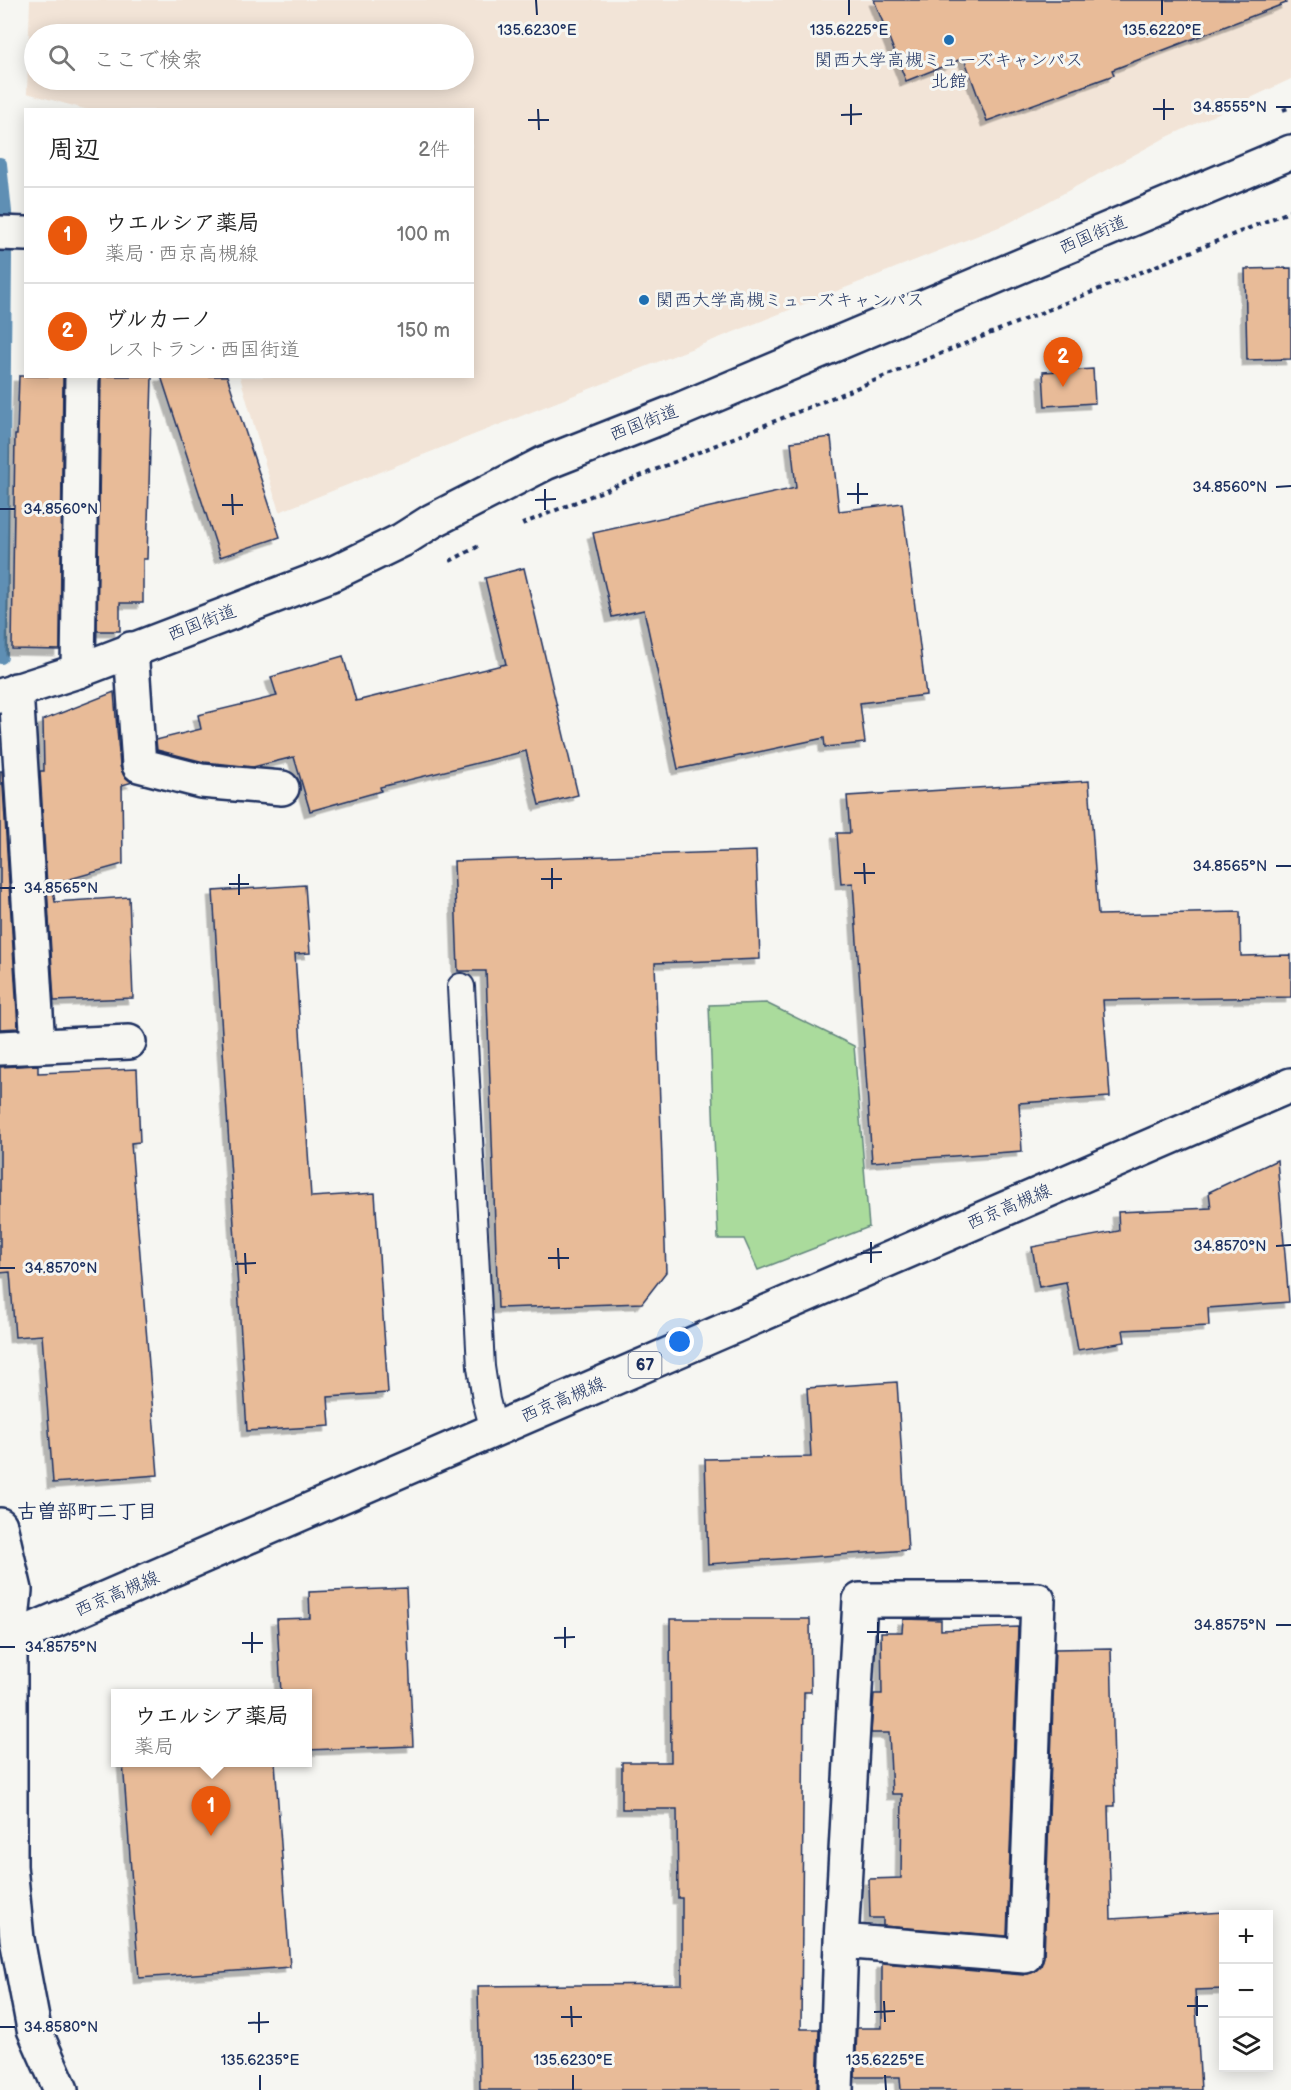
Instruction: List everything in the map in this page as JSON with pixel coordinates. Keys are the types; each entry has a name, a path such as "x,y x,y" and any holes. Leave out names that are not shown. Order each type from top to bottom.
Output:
{"street":[{"name":"西国街道","path":"8,693 78,671 332,574 402,540 442,516 545,463 677,411 1291,152"},
{"path":"78,671 82,378"},
{"path":"131,649 139,765 201,781 282,788"},
{"path":"8,693 38,1046"},
{"path":"0,1048 129,1042"},
{"name":"西京高槻線","path":"5,1642 1291,1085"},
{"path":"0,1525 15,1590 5,1642 10,1866 17,1939 34,2029 61,2090"},
{"path":"836,2090 841,1941 860,1600 1038,1600 1025,1956 841,1941"}],"lane":[{"path":"461,987 481,1366 494,1430"}],"path":[{"path":"519,525 1291,212"},
{"path":"447,563 483,544"}],"shaded area":[{"name":"関西大学高槻ミューズキャンパス","path":"30,0 1291,0 1291,79 1163,139 1009,223 279,512 240,378 474,378 474,108 81,108 27,93 27,90 474,90 474,24 29,24"}],"green space":[{"path":"766,1003 854,1046 869,1227 758,1270 744,1239 718,1239 709,1005"}],"building":[{"path":"874,0 1285,0 1286,3 1112,70 1114,75 987,121 964,58 906,81"},
{"path":"1291,268 1291,359 1247,360 1245,269"},
{"path":"1093,369 1095,403 1045,406 1043,372"},
{"path":"19,376 63,378 60,650 12,649 15,435 17,435"},
{"path":"101,378 152,378 147,559 143,559 143,603 120,603 120,631 97,631"},
{"path":"162,378 228,378 280,537 220,557"},
{"path":"831,437 839,511 902,503 926,695 860,703 865,743 825,747 824,738 678,769 644,610 612,617 593,533 796,488 791,442"},
{"path":"524,568 578,795 539,805 526,751 380,787 381,791 310,811 294,757 253,767 204,762 157,750 156,740 201,729 198,715 277,696 271,677 343,656 356,701 506,664 485,578"},
{"path":"114,692 120,766 124,776 133,782 122,785 123,864 52,884 55,902 129,897 133,998 54,1001 40,771 44,771 43,720"},
{"path":"0,771 2,771 18,1028 0,1029"},
{"path":"1089,781 1098,915 1240,912 1241,956 1291,955 1291,997 1103,1000 1110,1097 1019,1103 1022,1151 872,1162 853,883 841,884 837,833 850,833 847,796"},
{"path":"756,851 760,959 655,963 666,1272 642,1303 498,1308 486,971 458,971 454,861"},
{"path":"305,885 310,953 295,954 311,1197 375,1193 388,1393 328,1397 330,1426 247,1431 213,891"},
{"path":"38,1065 38,1073 137,1069 140,1142 131,1143 158,1475 53,1483 42,1335 15,1337 10,1272 0,1273 0,1067"},
{"path":"1277,1160 1289,1302 1208,1308 1209,1326 1123,1330 1125,1342 1078,1350 1066,1282 1039,1287 1032,1247 1119,1231 1118,1212 1211,1208 1209,1192"},
{"path":"897,1382 908,1550 708,1564 705,1459 811,1457 807,1388"},
{"path":"406,1588 413,1746 312,1750 312,1689 281,1689 277,1619 310,1618 309,1592"},
{"path":"670,1619 810,1619 811,1692 804,1692 801,2029 819,2029 817,2090 480,2090 478,1986 682,1984 682,1898 678,1898 677,1809 622,1809 622,1762 671,1762"},
{"path":"903,1619 941,1620 941,1630 1018,1627 1007,1936 883,1926 883,1918 870,1918 869,1879 901,1878 902,1794 892,1794 889,1733 871,1733 874,1694 882,1694 881,1632 902,1632"},
{"path":"1111,1648 1115,1806 1108,1806 1111,1919 1219,1912 1219,1989 1195,1990 1201,2090 901,2090 900,2077 855,2077 857,2028 882,2028 882,1963 1023,1975 1034,1972 1041,1966 1044,1957 1055,1649"},
{"path":"123,1767 275,1767 290,1967 139,1978"}],"waterway":[{"path":"0,164 5,212 1,657"}],"place":[{"name":"関西大学高槻ミューズキャンパス 北館","path":"949,40"},
{"name":"関西大学高槻ミューズキャンパス","path":"644,300"},
{"name":"ヴルカーノ","path":"1063,387"},
{"name":"ウエルシア薬局","path":"211,1836"}],"district":[{"name":"古曽部町二丁目","path":"87,1512"}]}
